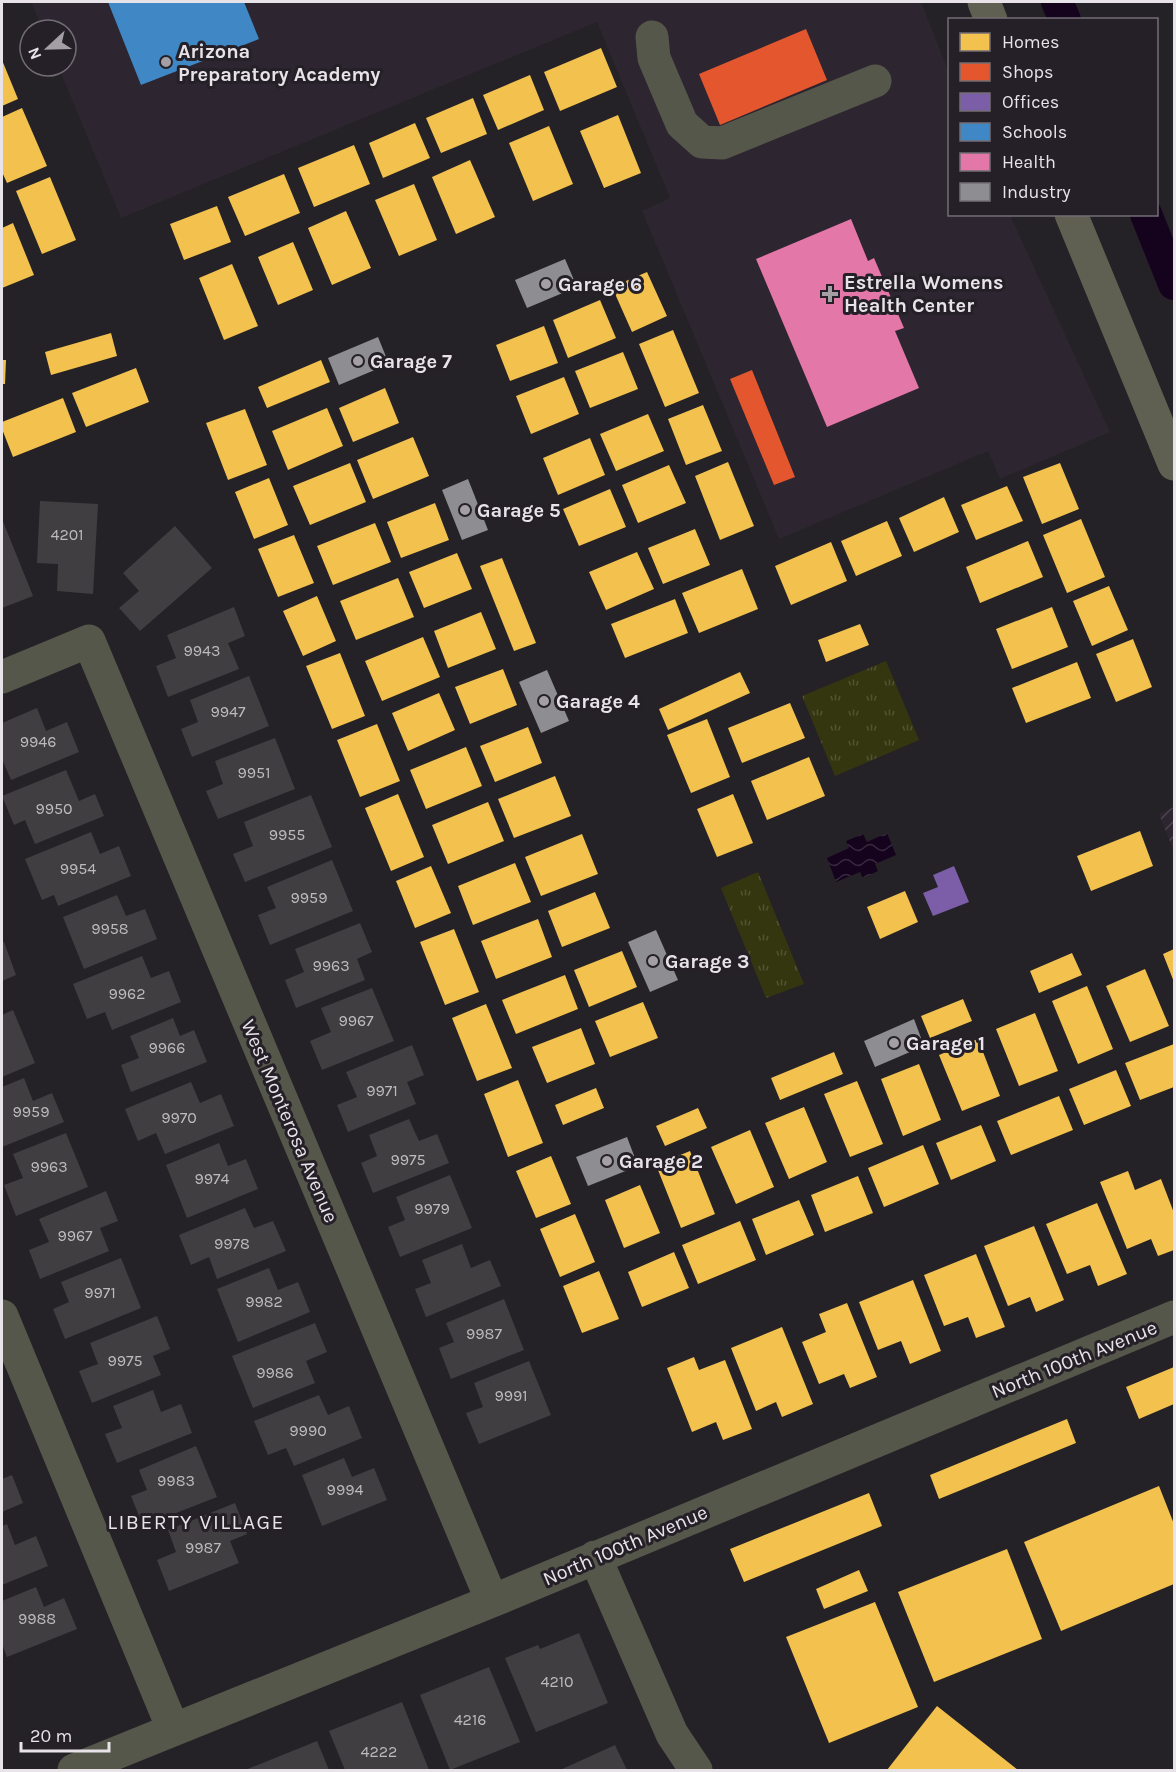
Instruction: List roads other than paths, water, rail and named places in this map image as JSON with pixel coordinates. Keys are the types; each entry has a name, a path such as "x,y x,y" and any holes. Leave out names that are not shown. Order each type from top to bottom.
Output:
{"main road":[{"path":"984,2 990,18"},
{"path":"1072,216 1174,464"}],"street":[{"path":"651,37 654,58 682,124 702,142 722,142 875,81"},
{"name":"West Monterosa Avenue","path":"2,677 89,641 492,1601"},
{"path":"2,1316 172,1729"},
{"name":"North 100th Avenue","path":"74,1770 492,1601 1174,1317"},
{"path":"595,1557 672,1734 696,1770"}],"water":[{"path":"887,833 896,855 875,864 878,871 863,878 860,872 836,882 827,858 849,848 846,841 863,834 867,842"}],"waterway":[{"path":"1057,2 1064,18"},
{"path":"1147,216 1174,284"}],"place":[{"name":"Arizona Preparatory Academy","path":"166,62"},
{"name":"Garage 6","path":"546,284"},
{"name":"Estrella Womens Health Center","path":"830,294"},
{"name":"Garage 7","path":"358,361"},
{"name":"Garage 5","path":"465,510"},
{"name":"Garage 4","path":"544,701"},
{"name":"Garage 3","path":"653,961"},
{"name":"Garage 1","path":"894,1043"},
{"name":"Garage 2","path":"607,1161"}],"district":[{"name":"LIBERTY VILLAGE","path":"196,1522"}]}
